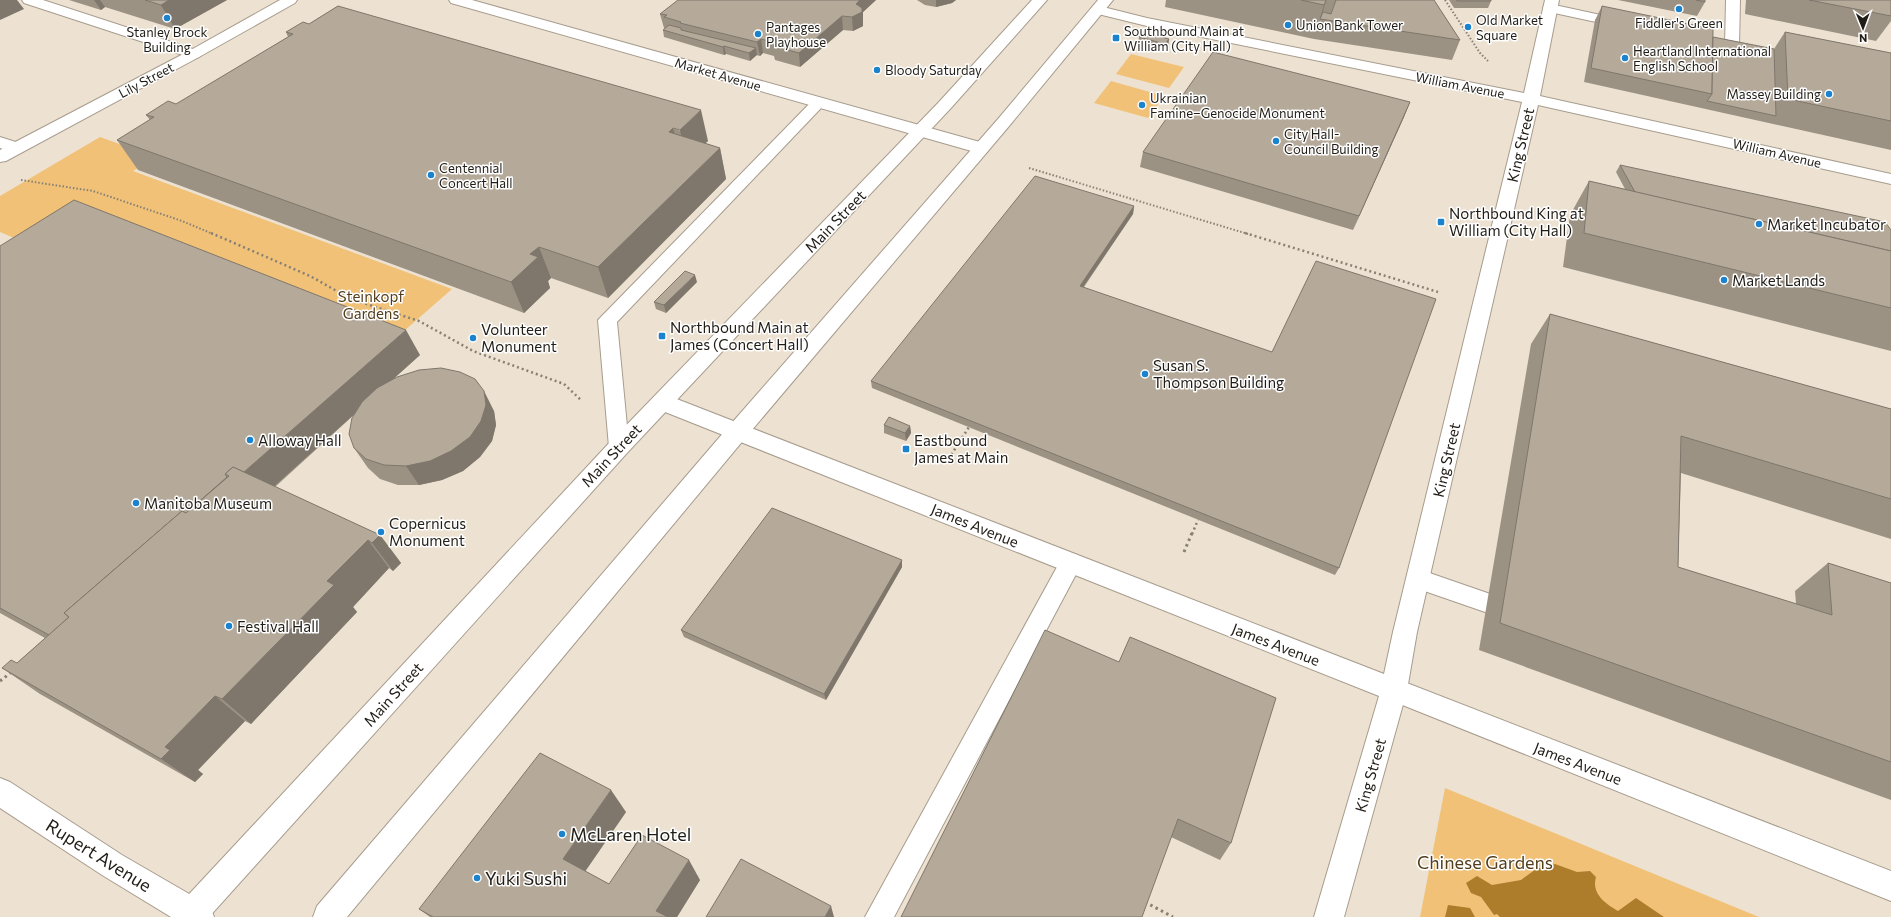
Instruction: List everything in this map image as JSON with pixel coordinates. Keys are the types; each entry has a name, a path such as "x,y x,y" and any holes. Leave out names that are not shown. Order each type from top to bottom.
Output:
{"main road":[{"path":"29,0 194,54"},
{"name":"Lily Street","path":"0,157 194,54 290,0"},
{"name":"Market Avenue","path":"456,0 980,148"},
{"name":"Main Street","path":"193,916 619,446 945,105 1040,0"},
{"name":"King Street","path":"1329,917 1394,690 1405,632 1531,98 1551,4"},
{"path":"328,917 738,431 1102,5"},
{"name":"William Avenue","path":"1102,5 1146,22 1531,98 1891,179"},
{"path":"0,142 16,148"},
{"name":"James Avenue","path":"662,402 1891,886"},
{"name":"Rupert Avenue","path":"0,792 193,916"}],"lane":[{"path":"1732,46 1733,0"},
{"path":"1551,4 1641,27"},
{"path":"1717,43 1747,49"},
{"path":"619,446 607,320 818,103"},
{"path":"879,917 1072,563"},
{"path":"1418,579 1532,618"}],"path":[{"path":"1445,0 1480,53 1491,64"},
{"path":"1029,168 1438,292"},
{"path":"17,179 94,192 182,221 310,276 351,299 419,321 473,351 564,384 584,403"},
{"path":"946,463 969,428"},
{"path":"1184,552 1198,520"},
{"path":"0,681 17,668"},
{"path":"1145,902 1173,917"}],"green space":[{"path":"1131,54 1184,67 1169,88 1116,74"},
{"path":"1111,81 1164,96 1148,118 1094,103"},
{"name":"Steinkopf Gardens","path":"100,137 156,157 133,171 452,289 379,353 49,253 0,232 0,196"},
{"name":"Chinese Gardens","path":"1445,788 1759,917 1420,917"}],"shaded area":[{"path":"1555,864 1577,872 1590,871 1596,877 1596,888 1601,898 1604,902 1618,911 1636,898 1664,917 1500,917 1497,914 1494,915 1481,897 1471,893 1466,883 1477,876 1492,885 1521,880 1536,869"},
{"path":"1448,905 1470,908 1475,917 1445,917"}],"building":[{"path":"145,0 169,0 161,5"},
{"name":"Pantages Playhouse","path":"678,0 860,0 856,4 862,8 862,12 852,17 842,16 799,53 773,46 776,43 761,39 757,42 680,23 681,22 664,17 667,15 660,14"},
{"path":"1301,0 1326,0 1324,5"},
{"path":"1336,0 1434,0 1460,40 1320,19 1323,12 1331,14"},
{"path":"1456,0 1491,0 1491,1 1457,1"},
{"path":"1809,0 1891,0 1891,16"},
{"name":"Centennial Concert Hall","path":"338,6 701,110 680,130 673,128 669,132 720,148 598,267 539,247 530,254 538,257 511,282 117,140 154,117 146,115 168,101 176,104 293,34 286,32 303,22 309,24"},
{"path":"1602,6 1713,29 1712,94 1591,68"},
{"path":"669,25 681,28 681,30 756,48 749,53 663,30"},
{"path":"1143,32 1169,39 1165,44 1139,37"},
{"path":"1785,32 1891,53 1891,121 1788,99"},
{"path":"1713,37 1774,49 1776,116 1707,101 1712,94"},
{"name":"City Hall- Council Building","path":"1213,52 1410,102 1359,216 1143,152"},
{"path":"1620,165 1885,222 1891,230 1891,251 1635,192"},
{"name":"Susan S. Thompson Building","path":"1035,176 1134,206 1080,286 1272,352 1316,261 1436,299 1339,568 871,381"},
{"path":"1589,181 1891,251 1891,308 1584,233"},
{"path":"74,200 406,330 244,472 233,467 225,474 227,477 186,513 182,511 64,613 69,617 49,635 0,608 0,246"},
{"path":"685,271 695,275 664,305 654,302"},
{"path":"1550,314 1891,409 1891,499 1681,436 1678,567 1832,615 1828,563 1891,583 1891,762 1500,623"},
{"path":"441,368 460,372 475,379 484,391 486,405 481,421 470,437 451,451 430,461 406,466 384,465 366,459 354,448 349,434 352,418 362,402 377,388 397,377 419,370"},
{"path":"889,417 910,426 905,433 884,425"},
{"name":"Festival Hall","path":"233,467 380,535 372,543 368,540 327,581 334,585 222,699 215,696 165,747 170,750 161,759 2,668 11,660 17,663 69,617 64,613 182,511 186,513 229,476 225,474"},
{"path":"772,508 902,560 824,694 681,630"},
{"path":"1045,630 1119,662 1130,637 1276,698 1231,843 1178,819 1142,917 901,917"},
{"name":"McLaren Hotel","path":"540,753 611,790 563,859 609,884 642,835 689,860 656,911 668,917 433,917 419,909"},
{"path":"741,859 831,906 825,917 706,917"}],"place":[{"name":"Fiddler's Green","path":"1679,9"},
{"name":"Stanley Brock Building","path":"167,18"},
{"name":"Union Bank Tower","path":"1288,25"},
{"name":"Old Market Square","path":"1468,27"},
{"name":"Pantages Playhouse","path":"758,34"},
{"name":"Southbound Main at William (City Hall)","path":"1116,38"},
{"name":"Heartland International English School","path":"1625,58"},
{"name":"Bloody Saturday","path":"877,70"},
{"name":"Massey Building","path":"1829,94"},
{"name":"Ukrainian Famine–Genocide Monument","path":"1142,105"},
{"name":"City Hall- Council Building","path":"1276,141"},
{"name":"Centennial Concert Hall","path":"431,175"},
{"name":"Northbound King at William (City Hall)","path":"1441,222"},
{"name":"Market Incubator","path":"1759,224"},
{"name":"Market Lands","path":"1724,280"},
{"name":"Northbound Main at James (Concert Hall)","path":"662,336"},
{"name":"Volunteer Monument","path":"473,338"},
{"name":"Susan S. Thompson Building","path":"1145,374"},
{"name":"Alloway Hall","path":"250,440"},
{"name":"Eastbound James at Main","path":"906,449"},
{"name":"Manitoba Museum","path":"136,503"},
{"name":"Copernicus Monument","path":"381,532"},
{"name":"Festival Hall","path":"229,626"},
{"name":"McLaren Hotel","path":"562,834"},
{"name":"Yuki Sushi","path":"477,878"}]}
